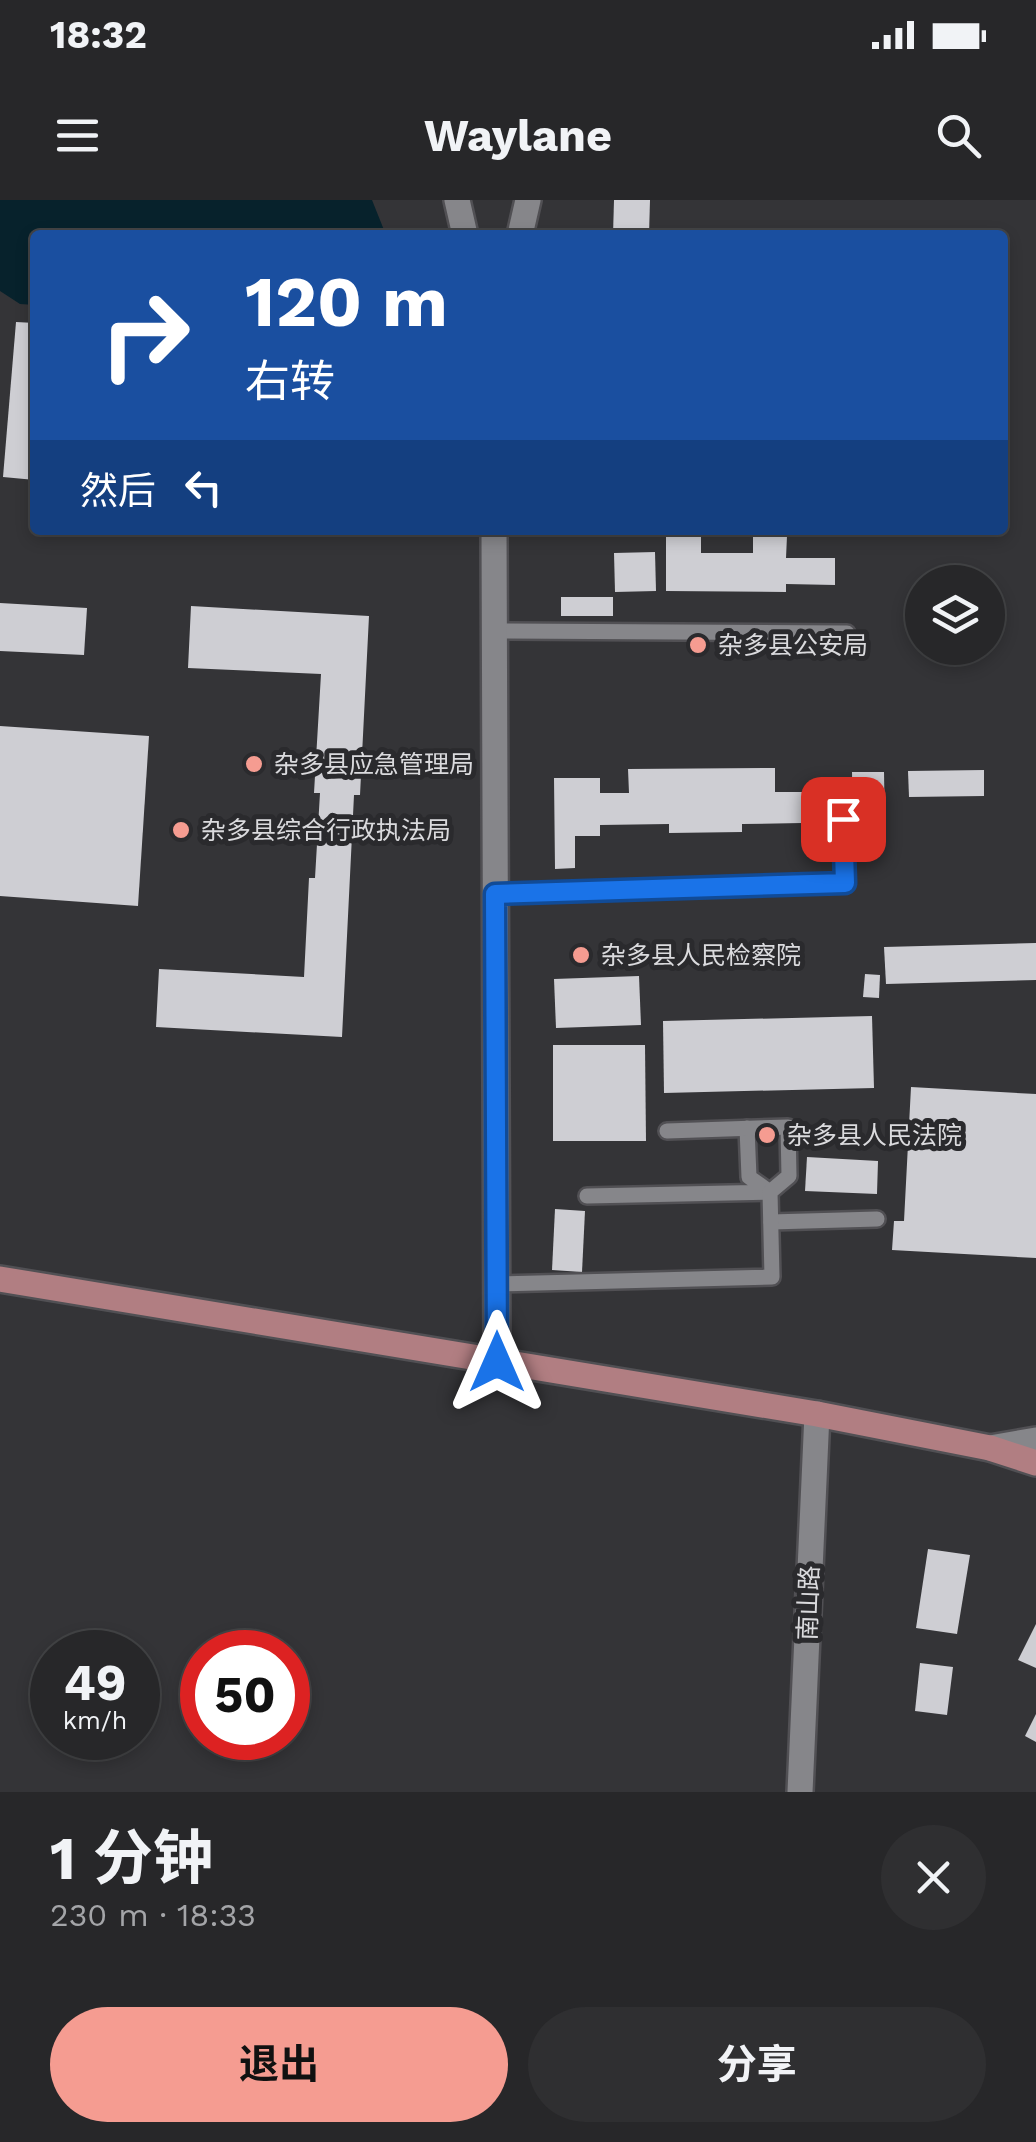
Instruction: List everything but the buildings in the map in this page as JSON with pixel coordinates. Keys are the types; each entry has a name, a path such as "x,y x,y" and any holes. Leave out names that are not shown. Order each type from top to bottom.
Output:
{"main road":[{"path":"456,200 464,230"},
{"path":"521,230 528,200"},
{"path":"494,535 497,1362"},
{"path":"0,1279 816,1414 990,1448 1036,1463"},
{"name":"南山路","path":"800,1792 816,1414"},
{"path":"990,1448 1036,1440"}],"lane":[{"path":"494,631 848,632"},
{"path":"495,894 845,883 842,787"},
{"path":"587,1196 770,1192 789,1176 788,1127 667,1130"},
{"path":"747,1128 749,1177 770,1192"},
{"path":"496,1284 772,1278 770,1192"},
{"path":"771,1222 877,1219"}],"water":[{"path":"0,200 372,200 384,230 30,230 30,305 20,304 0,291"}],"place":[{"name":"杂多县公安局","path":"698,645"},
{"name":"杂多县应急管理局","path":"254,764"},
{"name":"杂多县综合行政执法局","path":"181,830"},
{"name":"杂多县人民检察院","path":"581,955"},
{"name":"杂多县人民法院","path":"767,1135"}],"route":[{"path":"497,1362 495,894 845,883 843,819"}]}
